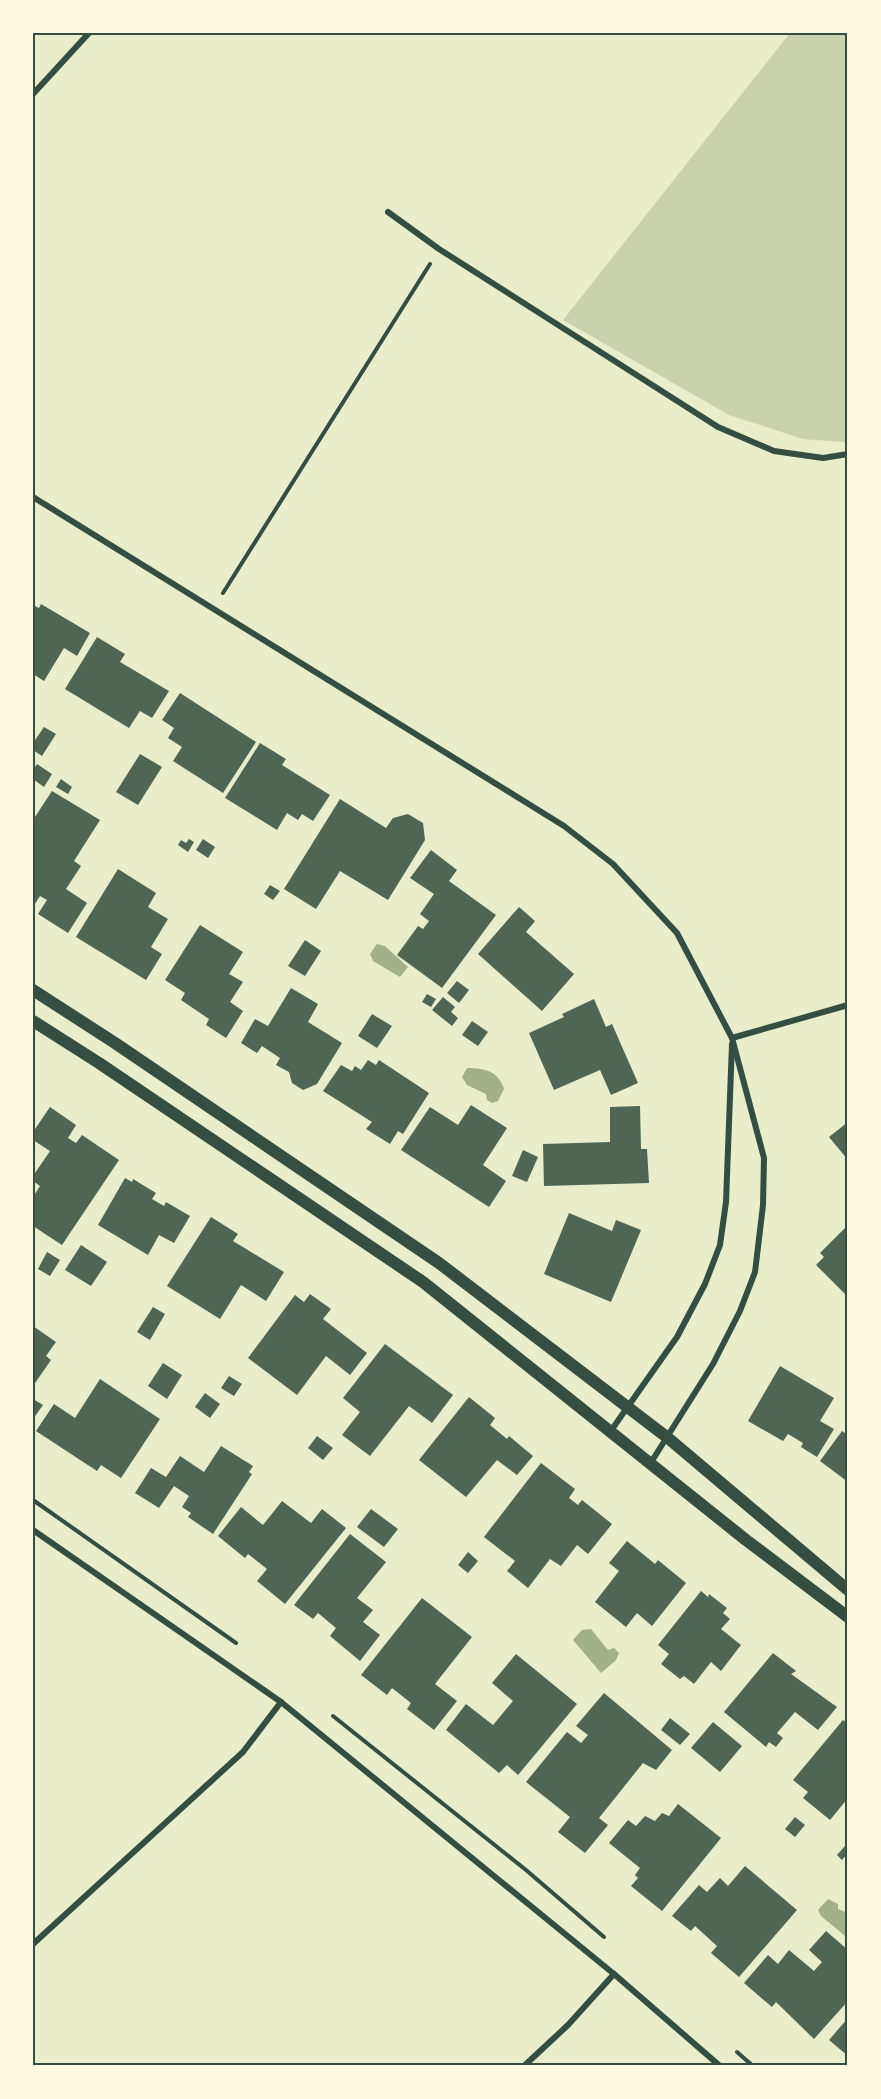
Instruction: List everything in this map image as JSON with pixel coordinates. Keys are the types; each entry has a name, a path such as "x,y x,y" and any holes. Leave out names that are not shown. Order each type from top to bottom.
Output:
{"main road":[{"path":"33,990 125,1049 439,1263 668,1438 848,1590"},
{"path":"33,1021 423,1282 650,1464 848,1617"}],"street":[{"path":"33,94 89,33"},
{"path":"388,212 439,249 718,427 774,452 823,458 848,454"},
{"path":"33,497 564,826 612,864 676,933 732,1038 764,1158 763,1205 755,1272 740,1311 712,1364 650,1464"},
{"path":"732,1038 848,1005"},
{"path":"610,1432 677,1337 705,1284 720,1245 726,1202 732,1038"},
{"path":"33,1530 281,1702 614,1974 720,2066"},
{"path":"33,1944 243,1752 281,1702"},
{"path":"524,2066 568,2025 614,1974"}],"path":[{"path":"213,609 439,249"}],"shaded area":[{"path":"790,33 848,33 848,441 845,442 803,439 729,415 563,320"},
{"path":"377,944 385,946 408,967 400,977 373,961 370,954"},
{"path":"467,1068 485,1070 499,1078 504,1089 498,1101 492,1103 487,1100 486,1094 467,1085 462,1077"},
{"path":"591,1629 608,1650 614,1648 619,1653 616,1660 601,1673 573,1640 582,1630"},
{"path":"828,1899 838,1904 838,1909 848,1913 848,1935 845,1936 821,1916 818,1910"}],"building":[{"path":"41,604 90,633 77,656 64,648 44,681 33,674 33,605 39,608"},
{"path":"97,637 125,654 120,662 169,691 152,718 140,711 129,728 65,689"},
{"path":"180,693 256,742 223,793 173,761 182,747 168,738 174,728 162,720"},
{"path":"44,727 56,734 42,756 33,750 33,743"},
{"path":"260,743 286,759 282,765 330,795 313,821 302,814 298,820 287,813 277,830 225,798"},
{"path":"140,754 162,767 138,805 116,792"},
{"path":"37,764 52,774 44,787 33,779 33,770"},
{"path":"61,779 72,787 68,794 56,787"},
{"path":"52,791 100,820 74,861 81,866 66,889 87,903 68,933 38,914 47,900 40,896 33,907 33,820"},
{"path":"340,799 386,828 393,818 408,814 423,823 425,840 388,900 340,871 316,909 284,889"},
{"path":"189,839 194,842 188,852 178,845 181,840 186,843"},
{"path":"203,839 215,847 208,858 196,850"},
{"path":"431,850 457,870 449,881 496,915 442,988 397,955 418,926 423,929 429,921 420,914 434,894 410,878"},
{"path":"118,869 156,893 148,907 168,919 151,947 162,954 146,980 76,937"},
{"path":"270,885 280,891 273,900 264,894"},
{"path":"519,907 535,921 526,932 574,974 542,1011 478,954"},
{"path":"200,925 243,952 229,974 243,982 230,1002 243,1011 226,1038 206,1025 209,1019 181,1000 185,993 165,980"},
{"path":"305,940 321,951 305,976 288,966"},
{"path":"457,981 469,990 459,1003 447,993"},
{"path":"291,988 318,1004 308,1022 342,1043 317,1084 303,1090 292,1083 289,1072 276,1065 280,1058 262,1046 257,1053 241,1043 255,1019 268,1026"},
{"path":"427,994 436,999 431,1007 422,1002"},
{"path":"443,997 455,1007 451,1012 458,1018 452,1026 432,1010"},
{"path":"594,999 606,1027 612,1024 638,1083 611,1095 600,1070 554,1090 529,1033 564,1017 562,1014"},
{"path":"372,1014 392,1026 377,1048 358,1036"},
{"path":"472,1021 488,1032 478,1046 462,1035"},
{"path":"368,1060 376,1065 379,1060 429,1093 403,1134 398,1131 390,1144 366,1129 372,1122 323,1091 341,1065 352,1071 355,1066 361,1070"},
{"path":"471,1105 507,1128 483,1165 506,1181 489,1207 401,1150 430,1107 458,1125"},
{"path":"640,1106 641,1149 647,1149 649,1183 544,1186 543,1144 610,1142 610,1107"},
{"path":"50,1107 76,1125 68,1138 76,1143 82,1135 119,1160 62,1245 33,1226 33,1197 40,1186 33,1181 33,1176 50,1151 33,1140 33,1132"},
{"path":"848,1122 848,1160 829,1137"},
{"path":"523,1150 538,1157 527,1182 512,1176"},
{"path":"125,1178 132,1182 133,1179 156,1193 152,1199 164,1206 166,1202 190,1216 174,1243 159,1235 148,1255 98,1225"},
{"path":"569,1213 612,1231 616,1220 641,1230 611,1302 544,1274"},
{"path":"211,1217 238,1234 233,1241 284,1272 266,1301 241,1285 220,1319 167,1286"},
{"path":"848,1225 848,1297 816,1265 824,1257 820,1253"},
{"path":"81,1245 107,1262 91,1286 65,1270"},
{"path":"47,1252 60,1260 50,1276 38,1269"},
{"path":"310,1294 331,1309 323,1319 367,1353 350,1375 326,1356 297,1395 248,1358 295,1295 304,1302"},
{"path":"153,1307 165,1314 150,1340 137,1332"},
{"path":"33,1326 56,1342 46,1356 51,1360 33,1386"},
{"path":"385,1344 453,1395 432,1423 409,1406 370,1456 342,1435 360,1412 343,1398"},
{"path":"163,1363 182,1375 167,1399 148,1386"},
{"path":"780,1366 834,1398 820,1421 834,1429 817,1457 801,1447 803,1443 788,1434 783,1441 748,1421"},
{"path":"229,1376 242,1384 234,1396 221,1388"},
{"path":"100,1379 160,1419 121,1478 101,1465 97,1471 36,1431 54,1404 75,1418"},
{"path":"205,1393 220,1404 210,1418 195,1407"},
{"path":"469,1397 495,1418 490,1425 507,1439 509,1436 533,1456 517,1475 497,1460 466,1497 419,1460"},
{"path":"33,1399 43,1405 33,1419"},
{"path":"842,1431 848,1435 848,1482 820,1461"},
{"path":"317,1436 333,1448 323,1460 308,1448"},
{"path":"221,1446 253,1466 249,1472 252,1474 213,1534 188,1517 191,1513 182,1507 189,1496 174,1486 159,1508 135,1493 151,1468 166,1477 180,1456 204,1472"},
{"path":"541,1463 575,1489 569,1498 578,1505 582,1500 612,1524 588,1554 577,1545 561,1566 550,1559 528,1588 507,1571 515,1561 484,1537"},
{"path":"282,1501 311,1523 322,1509 346,1528 285,1604 257,1581 267,1569 248,1554 245,1558 218,1536 241,1507 263,1525"},
{"path":"371,1509 398,1529 384,1547 357,1527"},
{"path":"350,1534 386,1562 357,1598 373,1610 363,1622 380,1635 360,1661 330,1636 336,1628 318,1613 313,1619 294,1605"},
{"path":"627,1541 655,1564 658,1560 686,1583 652,1626 637,1613 626,1627 595,1602 619,1571 609,1563"},
{"path":"468,1552 478,1561 468,1573 458,1565"},
{"path":"701,1591 708,1597 709,1594 727,1608 723,1613 730,1619 721,1629 741,1645 721,1671 711,1662 694,1684 684,1676 680,1679 661,1664 669,1654 658,1645"},
{"path":"422,1598 472,1637 435,1684 457,1701 434,1730 407,1709 411,1703 392,1688 387,1695 361,1675"},
{"path":"773,1653 796,1671 791,1674 837,1707 818,1730 795,1712 777,1733 783,1738 776,1747 769,1742 766,1747 724,1712"},
{"path":"516,1654 577,1704 518,1775 507,1765 499,1773 446,1730 466,1704 493,1725 513,1701 492,1683"},
{"path":"604,1693 672,1750 656,1770 643,1763 599,1818 608,1825 585,1853 558,1832 570,1817 526,1782 567,1732 581,1743 588,1735 576,1726"},
{"path":"670,1718 690,1734 680,1745 661,1730"},
{"path":"843,1720 848,1724 848,1798 830,1820 803,1798 808,1792 793,1780"},
{"path":"713,1722 742,1746 720,1772 691,1748"},
{"path":"678,1804 721,1838 662,1911 631,1886 638,1878 635,1875 640,1868 609,1843 628,1820 636,1826 645,1816 655,1821 662,1813 669,1816"},
{"path":"795,1817 805,1825 795,1837 785,1829"},
{"path":"845,1846 848,1853 842,1860 837,1855"},
{"path":"745,1866 797,1910 739,1977 711,1953 717,1946 695,1926 691,1931 672,1916 699,1885 707,1892 720,1878 728,1886"},
{"path":"826,1931 848,1950 848,2001 814,2039 776,2002 772,2007 744,1983 768,1955 778,1964 789,1950 814,1971 822,1962 809,1950"},
{"path":"848,2018 848,2056 829,2040"}]}
